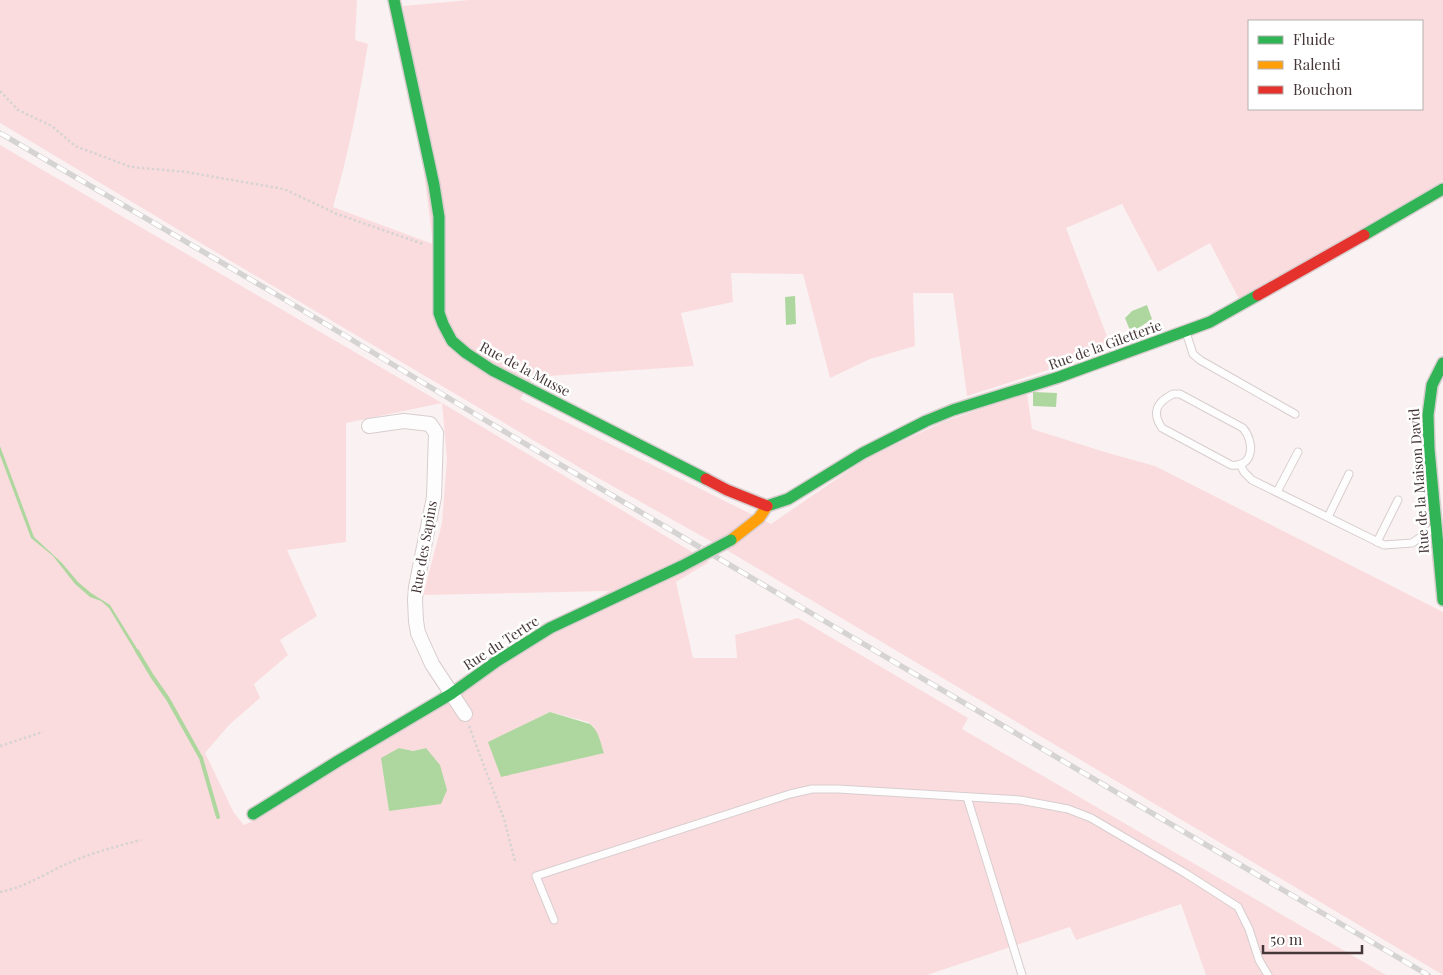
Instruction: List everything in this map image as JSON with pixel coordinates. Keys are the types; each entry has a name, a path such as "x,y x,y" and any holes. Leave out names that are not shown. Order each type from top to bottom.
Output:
{"street":[{"name":"Rue de la Musse","path":"394,0 434,185 439,217 439,313 442,326 449,338 457,347 500,375 727,490 767,506"},
{"name":"Rue de la Giletterie","path":"767,506 788,498 863,453 926,421 953,410 1059,377 1210,322 1443,189"},
{"name":"Rue de la Maison David","path":"1443,363 1432,385 1428,415 1439,505 1436,526 1443,600"},
{"name":"Rue des Sapins","path":"369,426 404,421 430,424 436,433 434,497 416,587 415,610 418,633 425,649 464,714"},
{"name":"Rue du Tertre","path":"253,814 451,694 497,661 550,628 682,566 731,540 759,518 767,506"}],"lane":[{"path":"1186,331 1193,354 1200,360 1294,414"},
{"path":"1173,394 1180,394 1243,428 1248,434 1252,448 1249,457 1240,464 1237,466 1231,465 1162,428 1157,421 1156,413 1159,404 1164,398 1173,394"},
{"path":"1277,492 1298,452"},
{"path":"1240,464 1244,472 1252,480 1384,545 1412,543 1436,526"},
{"path":"1328,517 1349,474"},
{"path":"1378,542 1398,500"},
{"path":"554,920 536,876 790,794 812,789 1020,800 1068,808 1091,818 1185,873 1238,907 1249,929 1259,960 1268,975"},
{"path":"967,797 1022,975"}],"path":[{"path":"0,91 18,110 52,126 75,146 131,167 186,172 284,189 337,214 438,249"},
{"path":"464,714 504,819 515,862"},
{"path":"0,746 43,732"},
{"path":"0,892 13,890 65,864 102,850 140,840"}],"shaded area":[{"path":"0,0 357,0 355,40 368,44 353,126 333,207 433,244 403,6 469,0 1443,0 1443,181 1240,301 1210,243 1158,272 1122,204 1066,228 1111,347 1045,371 967,396 953,293 913,293 915,346 870,359 830,378 803,274 731,273 733,302 681,313 694,366 534,377 520,399 771,524 867,458 943,422 1027,393 1032,429 1155,466 1443,612 1443,975 730,552 582,469 0,123"},
{"path":"0,145 442,403 709,562 676,582 693,658 737,658 735,635 798,618 968,718 962,729 1386,975 1206,975 1181,904 1076,940 1070,927 927,975 0,975","holes":["442,403 447,459 442,523 423,595 609,591 259,818 244,825 234,813 205,753 229,725 260,698 254,684 288,655 280,640 317,616 287,550 346,542 346,423","550,712 588,722 595,728 501,777 489,742","399,748 413,751 426,748 389,811 385,780"]},
{"path":"795,296 796,324 786,325 785,297"},
{"path":"1147,305 1152,319 1131,333 1125,318 1132,311"},
{"path":"1033,392 1057,393 1056,407 1033,406"},
{"path":"0,446 34,537 62,563 78,582 110,605 141,655 138,656 109,608 101,601 90,597 75,584 53,556 31,538 0,455"},
{"path":"550,712 590,724 597,733 604,753 501,777 488,742"},
{"path":"399,748 413,751 426,748 440,765 447,790 441,804 389,811 381,758"}],"waterway":[{"path":"137,651 168,699 201,758 218,817"}],"railway":[{"path":"0,133 284,299 821,619 1428,975"}],"traffic: fast":[{"path":"394,0 434,185 439,217 439,313 452,341 492,370 706,479"},
{"path":"1364,235 1443,189"},
{"path":"767,506 788,499 863,453 926,421 953,410 1059,377 1210,322 1258,295"},
{"path":"1443,363 1432,385 1428,415 1429,449 1443,600"},
{"path":"682,566 731,540"},
{"path":"253,814 451,694 497,661 550,628 682,566"}],"traffic: slow":[{"path":"731,540 759,518 767,506"}],"traffic: jam":[{"path":"1258,295 1364,235"},
{"path":"706,479 727,490 767,506"}]}
